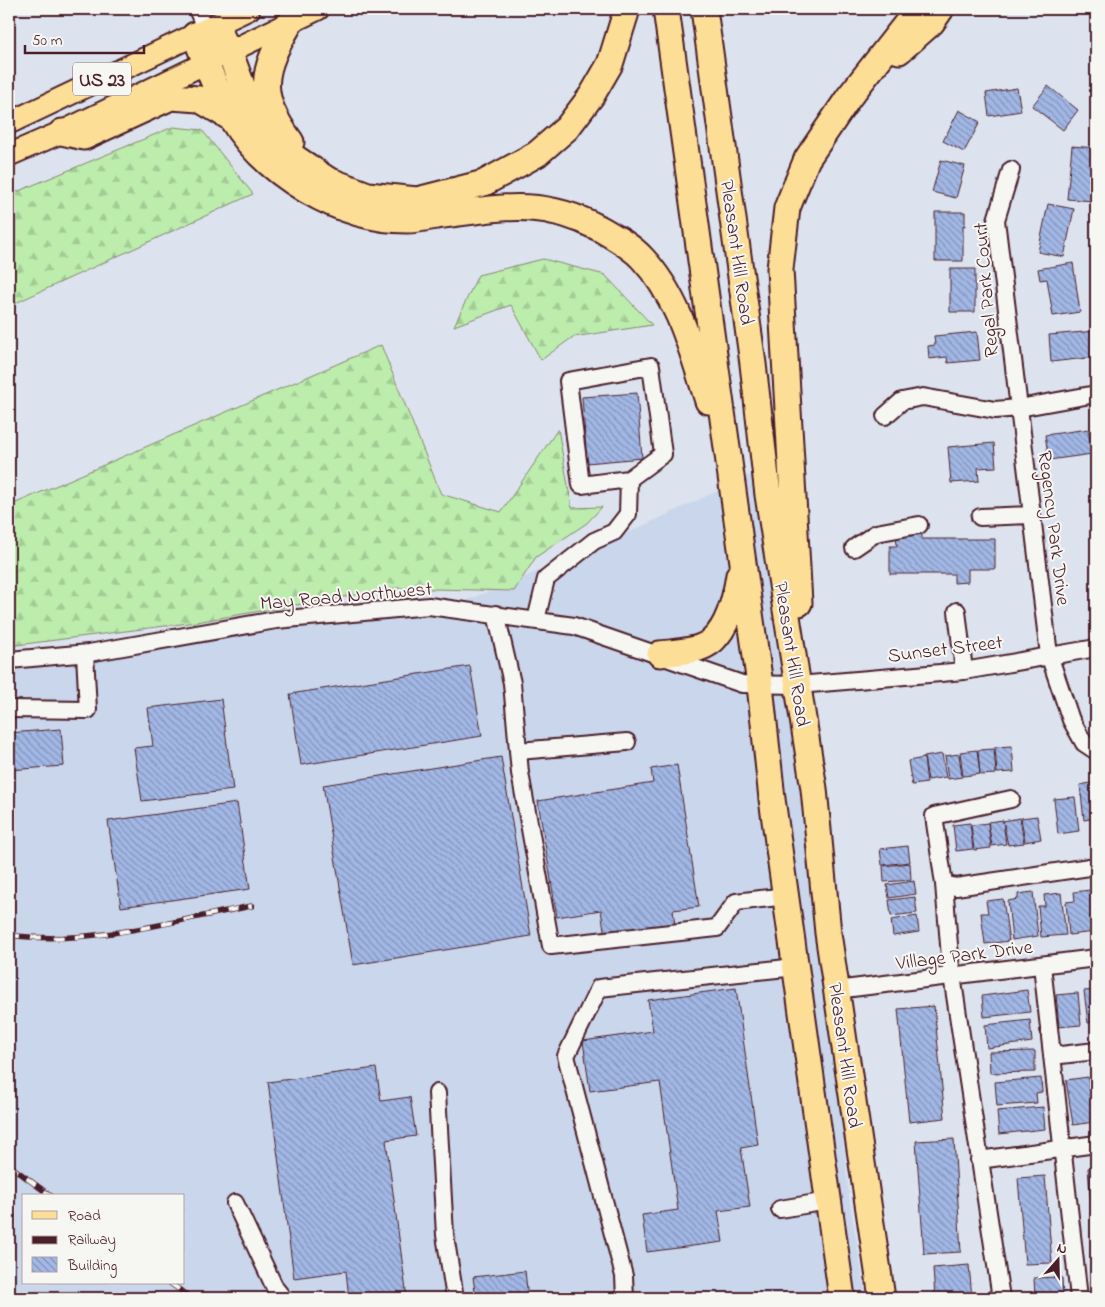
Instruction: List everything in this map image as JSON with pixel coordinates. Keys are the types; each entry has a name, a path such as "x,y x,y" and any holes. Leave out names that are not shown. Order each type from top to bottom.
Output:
{"highway":[{"path":"206,30 230,53 254,118 282,149 328,180 368,195 417,200 484,182 537,154 567,128 592,95 610,64 627,9"},
{"name":"Pleasant Hill Road","path":"666,9 760,684 786,896 842,1298"},
{"name":"Pleasant Hill Road","path":"704,9 753,364 768,496 814,789 828,933 882,1298"},
{"path":"798,685 803,654 780,269 787,208 806,159 849,97 918,9"},
{"path":"849,97 932,22 941,9"},
{"path":"290,23 276,44 267,69 266,91 275,121 293,144 334,172 368,184 410,189 484,182"},
{"path":"206,30 206,64 231,118 276,170 315,196 357,213 407,220 506,207 545,208 577,217 610,234 642,258 669,294 682,322 728,460"},
{"path":"62,132 84,137 171,97 199,99 231,118"},
{"path":"660,654 690,650 712,641 725,622 737,590 742,557"}],"main road":[{"name":"US 23","path":"9,123 249,9"},
{"name":"US 23","path":"9,155 230,53 318,9"}],"street":[{"path":"197,9 206,30"},
{"name":"Regal Park Court","path":"1011,170 996,220 1019,408"},
{"path":"651,366 663,454 629,479 581,485 568,381 651,366"},
{"path":"885,416 902,401 923,397 995,410 1019,408 1096,394"},
{"name":"Regency Park Drive","path":"1019,408 1049,654 1071,720 1084,743 1096,751"},
{"path":"536,620 546,578 594,541 614,532 628,514 629,479"},
{"path":"980,517 1032,515"},
{"path":"854,548 876,533 919,525"},
{"name":"May Road Northwest","path":"9,660 86,654 276,620 429,606 574,626 660,654 742,684 798,685"},
{"path":"957,612 964,671"},
{"path":"496,614 512,683 520,773 551,946 717,928 736,902 786,896"},
{"name":"Sunset Street","path":"798,685 964,671 1049,654 1096,648"},
{"path":"9,708 88,710 86,654"},
{"path":"518,751 627,742"},
{"path":"1001,1298 952,976 944,884 934,816 1011,799"},
{"path":"944,884 956,887 1096,866"},
{"name":"Village Park Drive","path":"836,990 1096,958"},
{"path":"1042,965 1061,1148 1080,1298"},
{"path":"625,1298 624,1276 566,1056 590,1004 599,988 796,967"},
{"path":"1052,1056 1096,1051"},
{"path":"437,1093 444,1235 455,1298"},
{"path":"979,1160 1096,1144"},
{"path":"780,1209 828,1201"},
{"path":"236,1203 275,1288 283,1298"}],"shaded area":[{"path":"775,464 849,1197 866,1298 9,1298 9,652 265,621 460,603 589,551"}],"green space":[{"path":"173,127 202,130 253,194 9,306 9,195"},
{"path":"543,259 605,275 652,325 573,337 541,360 511,305 454,326 478,275"},
{"path":"381,345 441,494 501,512 558,429 572,508 602,507 587,523 536,557 514,591 396,588 196,622 9,646 9,506"}],"building":[{"path":"1048,86 1078,110 1063,130 1032,106"},
{"path":"1017,88 1021,111 989,116 986,93"},
{"path":"959,110 980,122 964,152 943,141"},
{"path":"1072,146 1096,148 1094,201 1067,199"},
{"path":"941,160 965,166 956,198 932,192"},
{"path":"1048,204 1074,209 1064,257 1038,252"},
{"path":"935,212 965,212 963,261 935,261"},
{"path":"1073,263 1080,312 1053,316 1047,279 1040,280 1038,269"},
{"path":"950,269 975,269 975,312 950,312"},
{"path":"1096,331 1096,357 1051,362 1049,335"},
{"path":"977,332 980,360 948,363 947,357 929,359 928,346 935,345 934,336"},
{"path":"637,393 642,458 587,463 582,397"},
{"path":"1088,429 1092,454 1049,460 1045,435"},
{"path":"994,443 996,467 978,468 979,481 951,483 948,447"},
{"path":"896,534 922,534 922,539 995,539 995,569 968,569 968,582 954,583 954,574 890,574 890,546 897,546"},
{"path":"470,666 482,736 301,765 290,694"},
{"path":"1092,689 1096,689 1096,723 1093,723"},
{"path":"221,699 233,790 142,801 134,748 153,746 148,708"},
{"path":"61,729 64,766 9,770 9,733"},
{"path":"1012,746 1014,772 997,773 995,747"},
{"path":"994,749 996,774 980,775 978,750"},
{"path":"977,750 980,774 963,776 960,752"},
{"path":"942,754 946,777 928,780 924,757"},
{"path":"959,754 962,777 948,779 945,756"},
{"path":"501,757 531,936 353,965 323,785"},
{"path":"924,758 927,783 912,785 908,761"},
{"path":"677,765 699,907 673,910 675,925 605,936 601,910 557,917 538,801 653,783 651,769"},
{"path":"1096,782 1096,818 1084,820 1080,785"},
{"path":"1075,797 1079,831 1058,834 1054,799"},
{"path":"237,803 250,889 121,907 108,821"},
{"path":"1037,816 1041,839 1025,842 1021,818"},
{"path":"1020,818 1024,843 1008,845 1003,821"},
{"path":"1003,820 1006,844 992,846 988,822"},
{"path":"970,823 973,849 956,851 953,825"},
{"path":"988,823 991,848 974,850 971,825"},
{"path":"908,846 910,862 882,865 880,849"},
{"path":"910,863 911,880 884,882 883,866"},
{"path":"914,881 916,894 889,898 887,885"},
{"path":"1090,890 1095,932 1069,935 1066,902 1075,901 1074,892"},
{"path":"1033,892 1038,936 1012,940 1008,901 1018,899 1018,894"},
{"path":"1061,893 1066,935 1041,937 1038,906 1045,906 1044,895"},
{"path":"915,897 917,913 891,916 889,900"},
{"path":"1003,899 1009,941 985,944 981,913 988,913 986,901"},
{"path":"917,916 919,932 893,936 891,920"},
{"path":"736,988 758,1145 741,1148 750,1207 718,1211 723,1242 647,1252 642,1215 678,1210 660,1082 590,1091 583,1041 653,1031 648,1000"},
{"path":"1027,990 1030,1012 984,1017 982,996"},
{"path":"1096,990 1096,1022 1088,1023 1084,991"},
{"path":"1078,993 1081,1025 1059,1027 1056,995"},
{"path":"934,1006 945,1118 909,1122 898,1009"},
{"path":"1030,1020 1032,1042 987,1048 985,1025"},
{"path":"1035,1051 1035,1072 990,1073 989,1052"},
{"path":"376,1068 381,1101 410,1097 416,1136 386,1140 407,1298 349,1298 346,1271 294,1278 268,1082"},
{"path":"1088,1077 1094,1122 1073,1125 1066,1080"},
{"path":"1041,1078 1042,1092 1036,1093 1037,1103 997,1106 995,1082"},
{"path":"1043,1107 1045,1129 999,1134 997,1111"},
{"path":"954,1139 961,1252 924,1254 916,1141"},
{"path":"1088,1168 1096,1168 1096,1255 1095,1255"},
{"path":"1045,1176 1052,1263 1025,1264 1018,1178"},
{"path":"969,1265 972,1298 935,1298 933,1268"},
{"path":"525,1271 528,1298 476,1298 473,1277"},
{"path":"1062,1277 1063,1298 1035,1298 1034,1278"}],"railway":[{"path":"9,935 39,938 100,935 161,925 252,906"},
{"path":"9,1165 48,1194"},
{"path":"171,1284 191,1298"}]}
